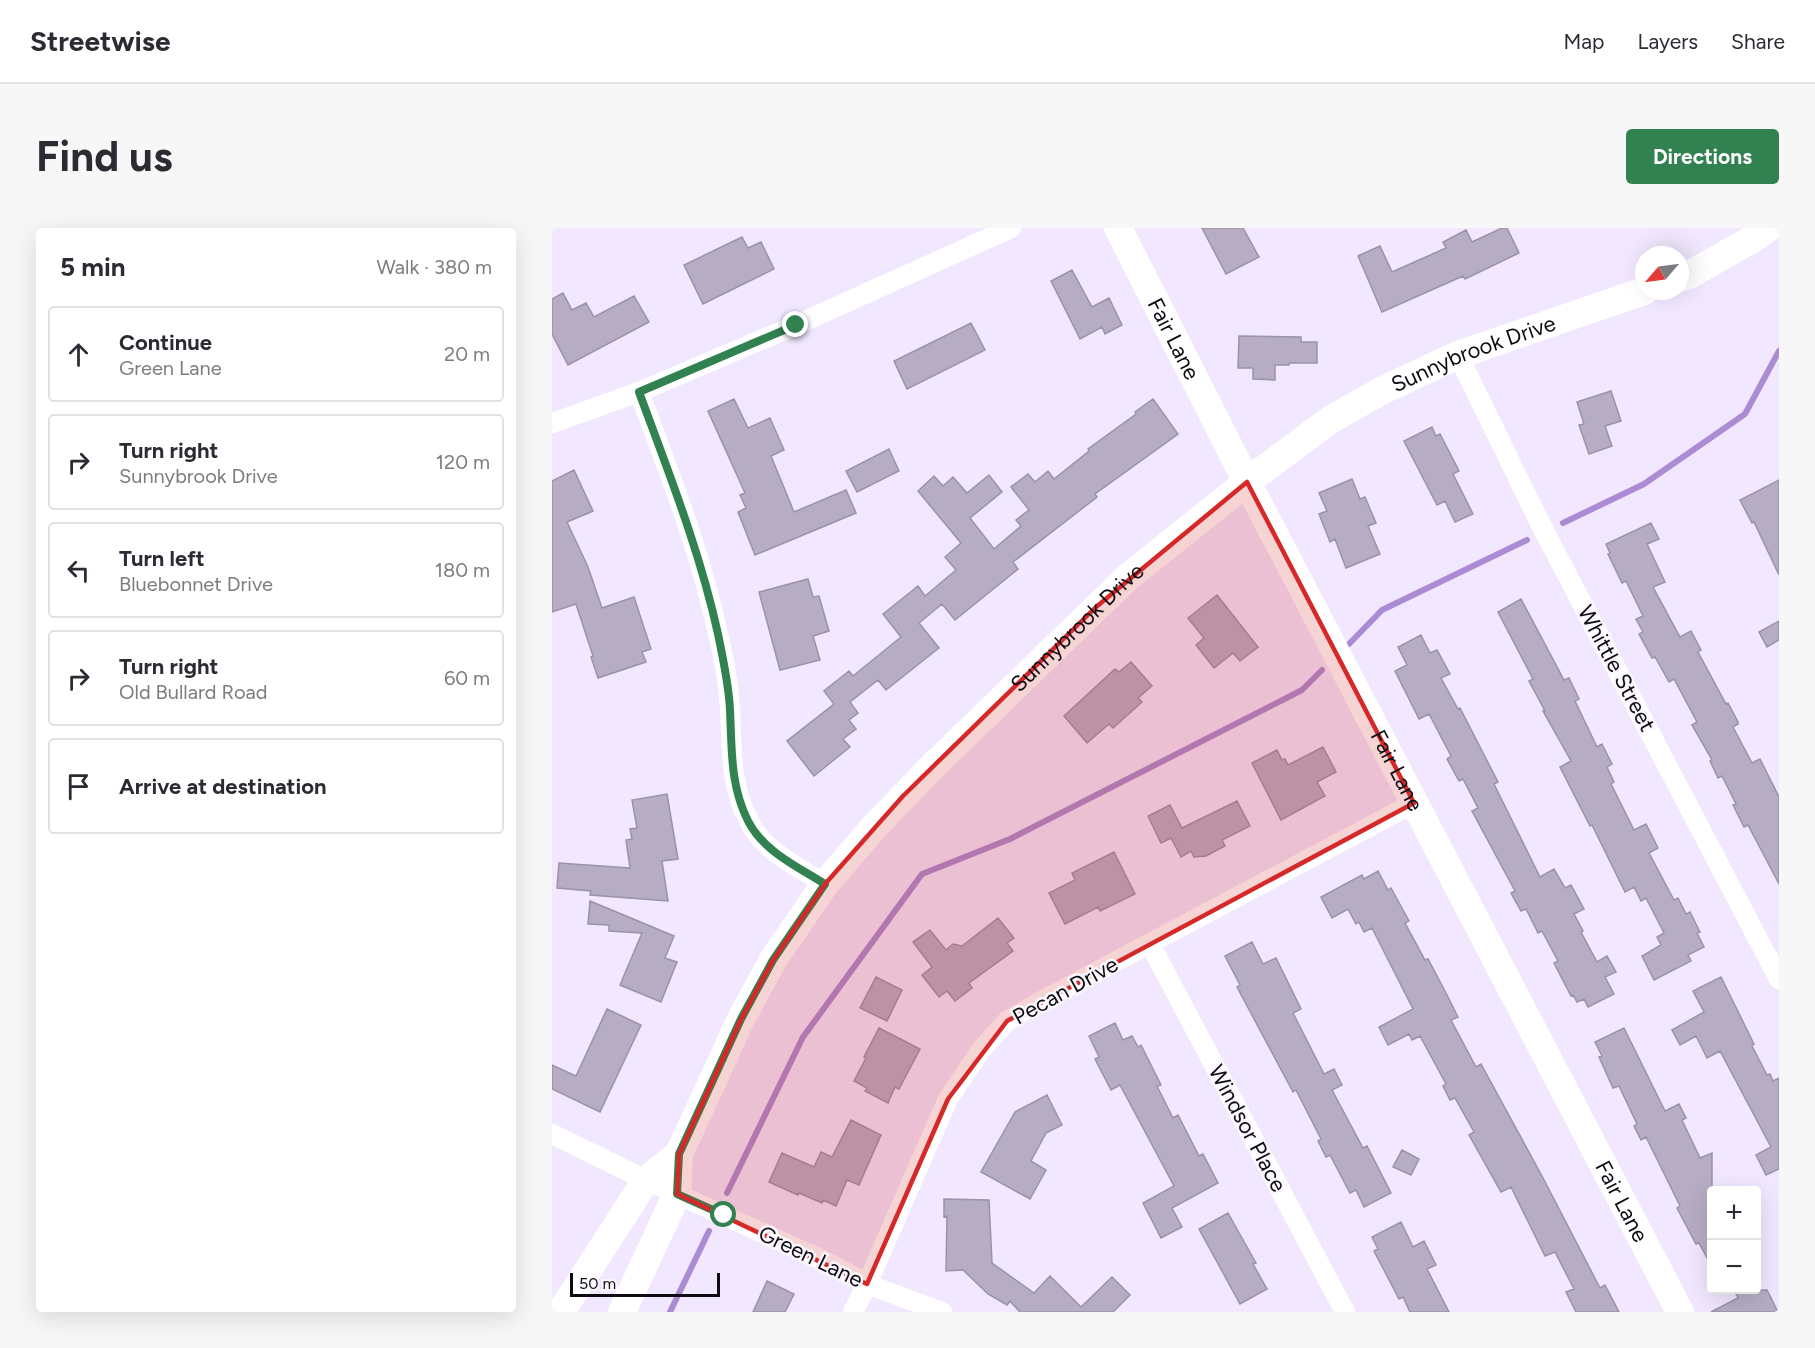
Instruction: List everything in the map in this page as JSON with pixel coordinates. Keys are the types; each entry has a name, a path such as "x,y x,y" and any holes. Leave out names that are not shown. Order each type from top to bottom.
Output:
{"main road":[{"name":"Fair Lane","path":"1118,228 1247,482 1680,1312"},
{"path":"1689,275 1768,228"},
{"name":"Sunnybrook Drive","path":"621,1312 677,1194 679,1154 741,1019 773,960 825,884 903,796 1128,578 1247,482 1330,420 1383,390 1458,355 1635,294"},
{"name":"Sunnybrook Drive","path":"561,1312 646,1180 679,1154"}],"street":[{"path":"552,423 639,392 1011,228"},
{"name":"Whittle Street","path":"1458,355 1541,525 1779,979"},
{"path":"639,392 696,549 718,633 728,688 732,757 738,796 750,824 759,837 782,857 825,884"},
{"name":"Pecan Drive","path":"853,1312 948,1099 981,1050 1007,1021 1414,803"},
{"name":"Windsor Place","path":"1150,944 1345,1312"},
{"name":"Green Lane","path":"552,1134 646,1180 827,1262 867,1284 942,1312"}],"highlighted area":[{"path":"1247,482 1414,803 1007,1021 948,1099 867,1284 677,1194 679,1154 741,1019 773,960 825,884 903,796 1096,607"}],"building":[{"path":"1202,228 1243,228 1259,257 1226,274"},
{"path":"1502,228 1507,228 1519,253 1465,279 1463,276 1382,312 1358,256 1380,246 1392,272 1446,248 1443,242 1466,230 1472,242"},
{"path":"742,237 748,248 761,242 774,269 703,304 684,265"},
{"path":"1072,270 1092,307 1109,298 1122,325 1105,334 1102,327 1080,339 1051,281"},
{"path":"563,293 572,310 586,303 594,317 634,296 649,322 568,365 552,334 552,299"},
{"path":"971,323 985,350 907,389 894,361"},
{"path":"1239,336 1301,337 1301,342 1317,342 1317,363 1275,365 1275,380 1253,379 1253,368 1238,368"},
{"path":"1611,391 1621,421 1605,426 1612,446 1589,454 1579,425 1584,424 1577,402"},
{"path":"734,399 748,428 770,418 784,450 771,456 794,512 846,490 856,513 755,555 738,512 746,508 740,495 745,493 708,411"},
{"path":"1153,399 1178,434 1095,494 1097,497 1013,562 1018,569 955,620 942,604 919,623 939,648 886,690 878,680 850,702 858,713 849,720 856,729 843,739 850,747 814,776 787,741 834,704 824,691 849,671 853,676 901,637 883,614 918,586 925,596 956,570 945,557 961,543 918,491 934,476 943,486 953,477 967,493 989,475 1002,492 970,518 994,549 1021,526 1016,520 1029,510 1011,487 1028,474 1035,482 1048,471 1054,479 1089,451 1088,449"},
{"path":"1432,427 1436,436 1440,434 1459,471 1453,474 1473,514 1455,522 1445,501 1437,505 1404,441"},
{"path":"889,449 899,471 857,492 846,471"},
{"path":"574,470 593,511 567,522 588,567 602,608 634,597 651,649 642,652 646,662 598,678 576,604 552,612 552,481"},
{"path":"1352,479 1360,499 1365,497 1376,523 1368,526 1380,554 1346,568 1335,539 1330,542 1319,514 1327,511 1319,493"},
{"path":"1779,480 1779,575 1754,522 1752,523 1740,500"},
{"path":"1651,523 1659,539 1647,544 1665,582 1653,587 1680,637 1691,631 1701,650 1698,652 1738,722 1733,727 1752,763 1760,759 1779,797 1779,884 1748,825 1744,827 1722,776 1718,778 1710,761 1712,760 1692,725 1697,722 1674,679 1669,682 1639,634 1643,632 1636,619 1643,616 1626,581 1622,583 1608,554 1610,553 1606,544"},
{"path":"808,579 813,597 819,596 829,631 813,636 820,660 780,670 759,592"},
{"path":"1217,595 1258,647 1240,661 1233,653 1214,668 1196,645 1204,638 1188,618"},
{"path":"1521,599 1564,680 1569,678 1579,699 1575,701 1597,747 1602,744 1612,764 1607,767 1614,782 1611,784 1634,830 1646,824 1658,848 1649,853 1674,900 1678,898 1686,914 1690,912 1700,932 1697,933 1704,947 1688,955 1691,961 1654,980 1642,956 1661,945 1657,937 1664,933 1646,898 1641,901 1634,887 1625,892 1592,825 1590,826 1560,767 1571,761 1543,711 1545,711 1529,681 1533,679 1498,612"},
{"path":"1779,621 1779,640 1767,647 1759,632"},
{"path":"1421,635 1430,653 1437,650 1450,674 1441,678 1458,709 1460,708 1498,782 1494,784 1540,877 1554,869 1565,888 1571,885 1584,909 1574,914 1583,931 1581,932 1597,962 1607,956 1616,972 1605,977 1614,994 1588,1007 1584,999 1577,1002 1573,995 1571,996 1554,963 1558,961 1542,931 1538,933 1526,909 1521,911 1511,893 1515,891 1472,811 1478,808 1463,779 1459,781 1447,759 1451,756 1429,714 1419,719 1395,671 1407,665 1398,647"},
{"path":"1131,662 1152,686 1138,698 1142,702 1113,728 1109,724 1087,743 1064,716 1115,669 1119,672"},
{"path":"1323,747 1336,772 1317,782 1325,796 1281,820 1252,763 1277,750 1282,760 1285,759 1288,765"},
{"path":"667,794 678,859 662,861 668,901 590,895 591,891 557,888 559,863 630,868 626,840 632,839 630,829 637,828 632,800"},
{"path":"1237,801 1250,826 1222,840 1225,846 1206,856 1194,857 1191,851 1181,857 1171,838 1161,843 1148,816 1170,805 1182,828"},
{"path":"1114,852 1135,894 1100,911 1098,907 1065,924 1049,893 1075,880 1072,873"},
{"path":"1378,871 1388,890 1391,888 1409,921 1405,923 1425,960 1428,959 1458,1017 1451,1020 1476,1067 1481,1064 1600,1288 1605,1285 1619,1312 1576,1312 1566,1292 1574,1289 1555,1252 1545,1256 1511,1187 1501,1192 1469,1135 1474,1132 1455,1098 1450,1100 1443,1086 1446,1084 1420,1036 1412,1040 1409,1034 1388,1045 1379,1027 1413,1009 1372,928 1364,932 1359,922 1356,924 1348,909 1332,918 1321,897 1362,875 1364,879"},
{"path":"590,901 674,936 665,958 677,962 661,1002 620,985 642,933 609,931 609,925 588,924"},
{"path":"998,918 1014,938 1007,943 1013,951 969,983 972,988 955,1001 947,991 939,997 922,975 932,967 913,942 930,930 946,950 953,944 962,946"},
{"path":"1252,942 1263,964 1276,958 1301,1009 1293,1013 1324,1074 1334,1069 1342,1085 1332,1090 1363,1148 1367,1146 1391,1193 1364,1207 1356,1190 1350,1193 1330,1155 1326,1157 1318,1141 1321,1139 1296,1090 1293,1092 1237,987 1240,985 1225,956"},
{"path":"876,977 902,990 887,1021 860,1008"},
{"path":"1721,977 1767,1075 1770,1074 1773,1081 1779,1078 1779,1169 1766,1175 1756,1155 1771,1147 1720,1051 1707,1058 1696,1036 1680,1045 1672,1030 1704,1012 1693,991"},
{"path":"607,1009 641,1025 600,1112 552,1089 552,1065 576,1076"},
{"path":"1115,1023 1123,1040 1132,1036 1138,1047 1141,1045 1161,1085 1157,1086 1173,1118 1178,1115 1199,1156 1203,1154 1218,1183 1172,1208 1182,1227 1161,1238 1143,1203 1174,1186 1120,1085 1111,1090 1095,1059 1099,1057 1089,1036"},
{"path":"879,1028 920,1049 899,1089 895,1087 888,1103 865,1091 867,1088 854,1081"},
{"path":"1624,1028 1665,1111 1679,1104 1686,1118 1682,1120 1700,1158 1712,1153 1712,1186 1707,1186 1707,1258 1699,1243 1696,1244 1677,1208 1680,1206 1646,1137 1641,1140 1634,1126 1637,1124 1619,1086 1613,1088 1595,1042"},
{"path":"1047,1095 1062,1125 1046,1133 1031,1161 1046,1170 1030,1199 981,1172 1015,1112"},
{"path":"851,1120 881,1135 859,1185 847,1180 836,1206 823,1200 822,1203 799,1193 798,1195 769,1182 782,1153 814,1167 821,1152 832,1157"},
{"path":"1402,1150 1419,1159 1411,1175 1393,1167"},
{"path":"944,1199 989,1200 992,1263 1034,1293 1050,1276 1081,1307 1112,1277 1130,1295 1113,1312 1020,1312 1010,1301 1007,1305 988,1294 963,1270 946,1271 947,1216 944,1217"},
{"path":"1228,1213 1256,1263 1253,1264 1267,1289 1240,1304 1199,1229"},
{"path":"1401,1222 1413,1247 1424,1241 1436,1265 1427,1269 1449,1312 1410,1312 1403,1297 1399,1299 1374,1251 1378,1249 1372,1237"},
{"path":"767,1281 794,1294 785,1312 753,1312"},
{"path":"1761,1290 1767,1290 1778,1312 1711,1312 1738,1298 1736,1294 1761,1294"}],"waterway":[{"path":"1563,523 1644,484 1745,414 1779,351"},
{"path":"1349,644 1382,610 1527,540"},
{"path":"727,1193 803,1037 922,874 1010,839 1302,690 1322,670"},
{"path":"670,1312 709,1231"}],"route":[{"path":"724,1215 677,1194 679,1154 741,1019 773,960 825,884 782,857 759,837 750,824 738,796 732,757 728,688 707,587 696,549 639,392 796,325"}]}
